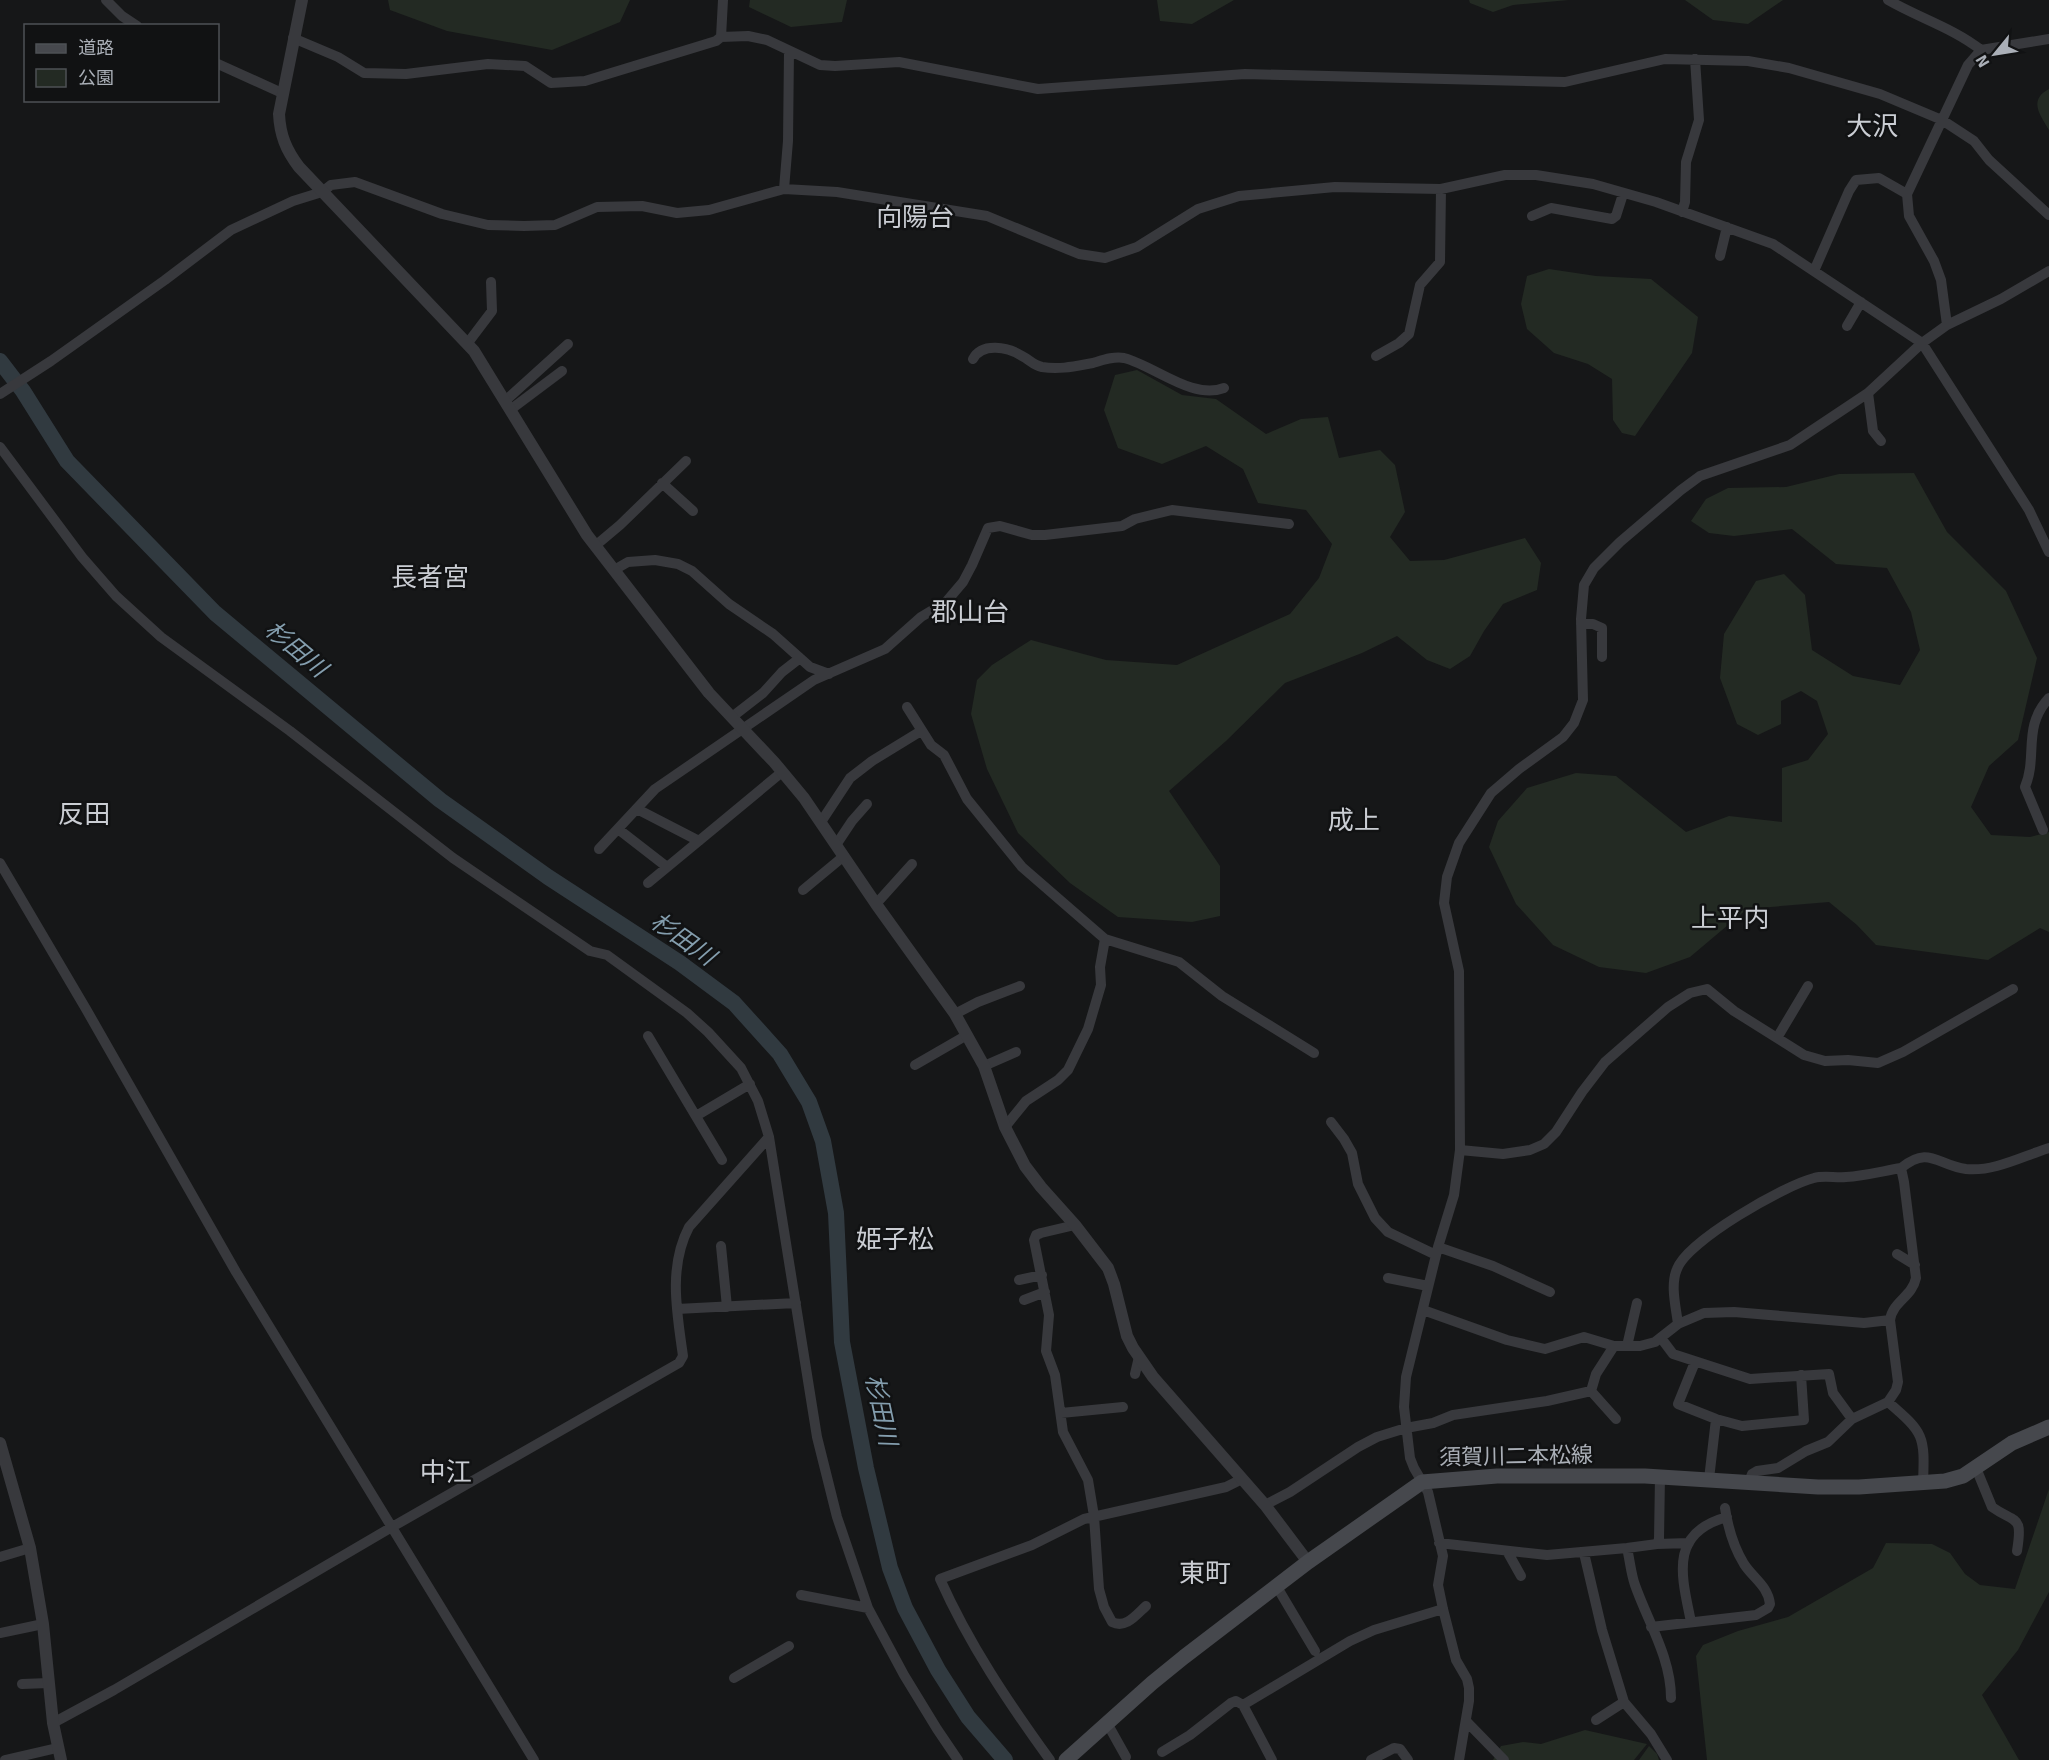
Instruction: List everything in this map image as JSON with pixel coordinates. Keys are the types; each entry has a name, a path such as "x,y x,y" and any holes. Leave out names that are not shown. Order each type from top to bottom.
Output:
{"main road":[{"name":"須賀川二本松線","path":"1066,1760 1152,1683 1308,1562 1422,1482 1497,1476 1660,1476 1818,1487 1923,1483 1956,1479 2012,1443 2049,1427"}],"street":[{"path":"106,0 134,24"},
{"path":"302,0 279,114 279,131 287,152 322,192 474,351 595,546 709,693 744,729 804,798 876,904 956,1014 984,1066 1005,1127 1025,1166 1108,1268 1127,1336 1139,1357 1153,1377 1265,1504 1308,1562"},
{"path":"721,37 723,0"},
{"path":"1888,0 1953,31 1981,50"},
{"path":"293,38 338,57 364,73 406,74 488,64 507,65 525,66 550,83 585,81 716,41 721,37 748,36 767,40 820,65 899,62 1038,89 1245,74 1565,82 1665,59 1748,61 1789,68 1880,94 1942,120 1974,141 1989,160 2049,215"},
{"path":"1947,325 1941,280 1934,261 1909,216 1907,194 1968,65 1981,50 2049,39"},
{"path":"784,189 788,141 789,51"},
{"path":"1682,212 1685,202 1686,162 1699,120 1695,59"},
{"path":"219,64 282,93"},
{"path":"0,394 51,361 231,230 293,201 322,192 330,185 355,182 442,214 488,225 524,226 555,225 597,207 642,206 677,213 709,210 784,189 837,192 987,216 1079,254 1105,258 1137,247 1198,209 1239,196 1335,187 1441,189 1505,175 1536,175 1593,184 1656,202 1773,244 1923,343 2028,510 2049,552"},
{"path":"1814,271 1856,180 1879,178 1907,194"},
{"path":"1376,356 1399,344 1409,334 1420,285 1440,262 1441,189"},
{"path":"1532,216 1551,208 1612,219 1616,216 1623,194"},
{"path":"1720,256 1727,227"},
{"path":"1459,1760 1469,1688 1467,1679 1456,1660 1443,1609 1438,1585 1443,1556 1428,1492 1410,1458 1404,1407 1406,1377 1437,1251 1454,1195 1460,1150 1459,971 1444,903 1447,878 1459,843 1491,793 1563,736 1574,723 1582,699 1581,624 1584,585 1594,568 1620,542 1700,476 1790,445 1868,393 1923,343 1947,325 2001,299 2049,271"},
{"path":"467,344 492,311 491,282"},
{"path":"1847,326 1861,302"},
{"path":"507,406 568,344"},
{"path":"973,359 983,350 998,347 1023,356 1030,363 1055,368 1123,358 1166,378 1207,391 1224,388"},
{"path":"507,406 562,371"},
{"path":"1868,393 1873,431 1881,441"},
{"path":"0,447 82,557 116,596 161,637 290,731 453,858 590,951 607,955 679,1007 708,1032 741,1068 758,1101 769,1137 817,1437 837,1517 868,1608 904,1675 958,1760"},
{"path":"595,546 686,461"},
{"path":"662,483 693,511"},
{"path":"599,849 655,789 814,680 885,649 921,617 946,602 963,582 988,528 993,526 1032,535 1045,535 1122,526 1135,519 1172,510 1289,524"},
{"path":"614,570 628,562 655,560 678,564 692,570 729,604 773,634 810,667 829,674"},
{"path":"1581,624 1593,624 1602,628 1602,657"},
{"path":"732,717 763,693 782,672 800,658"},
{"path":"2043,830 2025,787 2029,775 2031,731 2038,713 2049,698"},
{"path":"907,707 931,745 944,756 968,799 1022,867 1105,939 1179,962 1222,996 1314,1053"},
{"path":"821,822 850,778 872,761 921,731"},
{"path":"648,883 782,772"},
{"path":"836,845 867,804"},
{"path":"637,809 699,841"},
{"path":"618,829 667,867"},
{"path":"803,890 844,856"},
{"path":"0,863 236,1272 534,1760"},
{"path":"876,904 912,864"},
{"path":"1005,1127 1026,1101 1058,1080 1068,1070 1088,1029 1101,985 1100,967 1105,939"},
{"path":"956,1014 978,1002 1020,986"},
{"path":"1777,1038 1808,986"},
{"path":"1460,1150 1503,1154 1530,1150 1544,1143 1556,1132 1605,1062 1668,1007 1690,993 1707,989 1734,1011 1804,1055 1825,1061 1848,1060 1878,1063 1903,1052 2013,989"},
{"path":"915,1065 967,1035"},
{"path":"648,1036 722,1160"},
{"path":"984,1066 1016,1052"},
{"path":"696,1116 750,1084"},
{"path":"1331,1122 1352,1154 1358,1184 1375,1218 1388,1232 1437,1251 1493,1266 1550,1292"},
{"path":"53,1723 200,1641 392,1527 679,1363 683,1356 675,1294 676,1271 686,1233 769,1137"},
{"path":"1678,1324 1674,1284 1676,1269 1687,1255 1726,1223 1794,1185 1815,1177 1846,1177 1900,1168 1910,1160 1922,1156 1969,1169 1989,1167 2049,1148"},
{"path":"1749,1482 1756,1471 1778,1468 1806,1451 1828,1442 1852,1419 1887,1402 1896,1390 1898,1382 1890,1320 1897,1303 1909,1294 1916,1278 1904,1182 1900,1168"},
{"path":"1075,1225 1036,1235 1033,1244 1046,1292 1049,1315 1046,1351 1055,1375 1064,1432 1088,1480 1094,1516 1100,1589 1107,1614 1112,1622 1126,1623 1146,1606"},
{"path":"721,1246 727,1307"},
{"path":"1897,1254 1914,1265"},
{"path":"1019,1280 1042,1275"},
{"path":"1388,1278 1428,1286"},
{"path":"1024,1300 1046,1292"},
{"path":"677,1309 796,1303"},
{"path":"1627,1346 1637,1303"},
{"path":"1423,1310 1532,1347 1551,1348 1584,1337 1614,1346 1640,1346 1655,1342 1678,1324 1704,1313 1734,1312 1864,1323 1890,1320"},
{"path":"1661,1338 1673,1354 1750,1379 1829,1374 1833,1393 1852,1419"},
{"path":"1591,1391 1596,1374 1614,1346"},
{"path":"1135,1374 1139,1357"},
{"path":"1695,1362 1678,1404 1716,1419 1742,1426 1804,1420 1802,1375"},
{"path":"1265,1504 1290,1492 1377,1437 1453,1416 1547,1401 1591,1391"},
{"path":"1591,1391 1616,1419"},
{"path":"1887,1402 1919,1431 1924,1455 1923,1483"},
{"path":"1061,1413 1123,1407"},
{"path":"1709,1479 1716,1419"},
{"path":"0,1443 3,1470 30,1548 43,1624 41,1659 49,1683 59,1754 4,1760"},
{"path":"1976,1468 1992,1507 2016,1520 2019,1525 2017,1551"},
{"path":"1657,1544 1660,1476"},
{"path":"1050,1760 1009,1704 971,1643 940,1579 1003,1557 1084,1519 1226,1487 1242,1479"},
{"path":"1652,1627 1756,1615 1763,1612 1770,1604 1765,1589 1745,1566 1735,1548 1726,1513 1700,1528 1689,1543 1682,1564 1691,1622"},
{"path":"1439,1543 1547,1555 1689,1543"},
{"path":"0,1557 30,1548"},
{"path":"1627,1548 1634,1582 1665,1660 1671,1681 1671,1698"},
{"path":"1507,1551 1521,1576"},
{"path":"1584,1552 1602,1630 1624,1702 1651,1734 1667,1760"},
{"path":"1276,1587 1315,1651"},
{"path":"801,1595 868,1608"},
{"path":"1243,1705 1350,1641 1374,1630 1443,1609"},
{"path":"0,1633 43,1624"},
{"path":"734,1678 789,1646"},
{"path":"22,1684 49,1683"},
{"path":"1162,1752 1190,1735 1236,1701 1243,1705 1272,1760"},
{"path":"1596,1720 1624,1702"},
{"path":"1466,1721 1504,1760"},
{"path":"1107,1723 1126,1757"},
{"path":"1371,1760 1394,1748 1400,1749 1408,1760"}],"green space":[{"path":"388,0 630,0 620,22 552,50 447,31 390,10"},
{"path":"750,0 847,0 842,22 791,27 749,7"},
{"path":"1157,0 1234,0 1192,24 1160,21"},
{"path":"1469,0 1569,0 1513,5 1493,12 1470,3"},
{"path":"1685,0 1783,0 1748,24 1713,20"},
{"path":"2049,89 2049,130 2037,103 2043,93"},
{"path":"1549,269 1596,276 1651,279 1698,317 1692,353 1635,436 1622,433 1613,420 1612,379 1588,364 1554,353 1527,329 1521,304 1527,276"},
{"path":"1137,370 1182,395 1216,399 1266,434 1301,419 1328,417 1339,458 1380,450 1395,465 1405,512 1390,537 1410,561 1444,560 1525,538 1541,563 1537,590 1503,604 1470,656 1450,669 1427,660 1397,636 1362,653 1285,683 1226,741 1169,791 1220,866 1220,916 1192,922 1118,917 1070,883 1018,833 987,769 971,714 977,680 992,665 1031,640 1106,660 1177,665 1290,614 1319,578 1332,544 1306,510 1258,503 1243,469 1206,446 1162,464 1118,448 1104,410 1115,375"},
{"path":"1914,473 1947,532 2006,591 2037,658 2018,740 1989,766 1971,807 1991,835 2030,837 2049,832 2049,932 2040,928 1988,960 1876,945 1857,925 1829,902 1747,909 1690,957 1646,973 1599,967 1553,945 1516,904 1489,847 1498,821 1527,788 1576,773 1616,776 1686,832 1729,816 1782,822 1782,768 1808,760 1828,734 1817,701 1801,691 1781,701 1781,724 1758,735 1737,724 1720,678 1724,634 1756,581 1784,574 1805,595 1812,650 1853,676 1900,685 1920,650 1911,612 1887,568 1836,564 1792,529 1734,536 1709,533 1691,521 1706,499 1728,488 1786,487 1839,474"},
{"path":"2049,1489 2049,1592 2018,1650 1982,1695 2019,1760 1707,1760 1696,1656 1703,1645 1738,1631 1788,1617 1873,1568 1886,1543 1932,1544 1950,1553 1965,1574 1980,1585 2015,1589"},
{"path":"1585,1730 1647,1744 1634,1760 1493,1760 1501,1746 1523,1742 1541,1744"},
{"path":"1649,1746 1657,1754 1659,1760 1639,1760"}],"waterway":[{"name":"杉田川","path":"0,361 23,391 67,461 215,613 440,800 548,877 680,963 734,1003 780,1054 809,1102 823,1141 836,1213 842,1342 866,1468 890,1568 905,1608 938,1670 968,1717 1005,1760"}],"district":[{"name":"大沢","path":"1872,127"},
{"name":"向陽台","path":"915,218"},
{"name":"長者宮","path":"430,578"},
{"name":"郡山台","path":"970,613"},
{"name":"反田","path":"84,815"},
{"name":"成上","path":"1354,821"},
{"name":"上平内","path":"1730,919"},
{"name":"姫子松","path":"895,1240"},
{"name":"中江","path":"446,1473"},
{"name":"東町","path":"1205,1574"}]}
